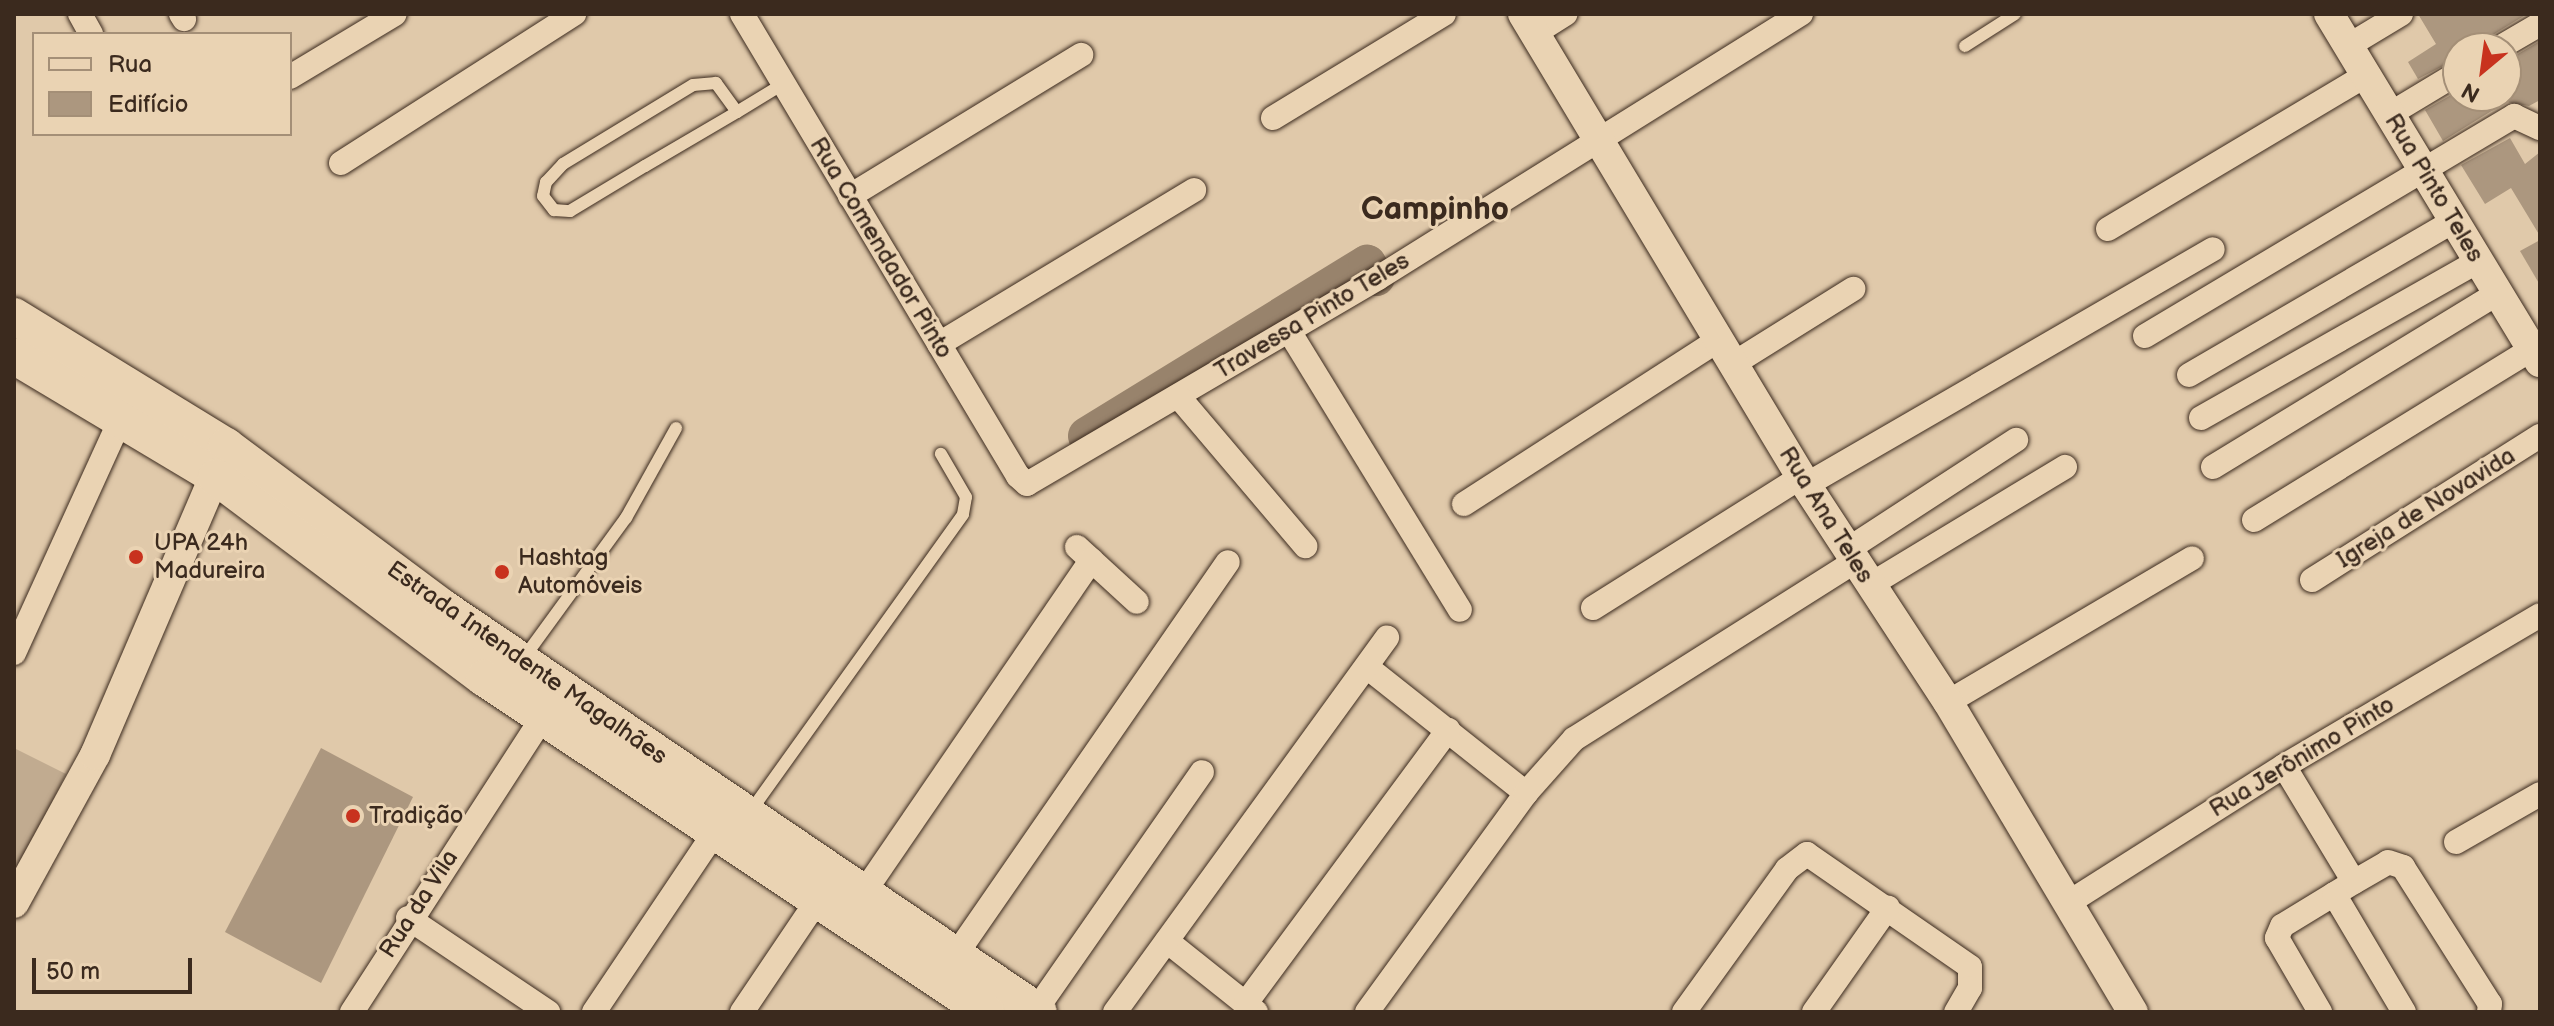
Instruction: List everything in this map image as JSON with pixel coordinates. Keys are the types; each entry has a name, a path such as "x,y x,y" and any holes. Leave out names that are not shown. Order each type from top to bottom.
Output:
{"main road":[{"name":"Estrada Intendente Magalhães","path":"14,316 128,403 221,461 521,661 1037,1011"},
{"name":"Estrada Intendente Magalhães","path":"14,356 128,403"},
{"name":"Estrada Intendente Magalhães","path":"221,461 542,718 817,901 970,1008"}],"street":[{"path":"80,14 90,32"},
{"path":"292,76 395,14"},
{"path":"341,163 574,14"},
{"name":"Rua Comendador Pinto","path":"742,14 1023,482"},
{"path":"1273,118 1444,14"},
{"path":"1529,24 1566,14"},
{"name":"Travessa Pinto Teles","path":"1023,482 1030,483 1289,331 1596,138 1801,14"},
{"name":"Rua Pinto Teles","path":"2329,14 2536,356"},
{"path":"2348,46 2401,14"},
{"name":"Rua Ana Teles","path":"1529,24 1804,481 1948,702 2133,1012"},
{"path":"2522,35 2540,24"},
{"path":"850,196 1081,55"},
{"path":"2108,229 2366,75"},
{"path":"2390,114 2442,83"},
{"path":"2145,336 2514,116 2540,128"},
{"path":"939,344 1194,190"},
{"path":"2189,375 2454,221"},
{"path":"1593,608 1804,481 2213,249"},
{"path":"2201,418 2479,261"},
{"path":"1464,504 1726,352 1853,289"},
{"path":"2213,467 2498,293"},
{"path":"1289,331 1460,610"},
{"path":"2254,520 2536,356"},
{"path":"1178,396 1305,546"},
{"path":"14,653 128,403"},
{"name":"Igreja de Novavida","path":"2312,580 2540,436"},
{"path":"1857,566 2016,440"},
{"path":"14,903 95,755 221,461"},
{"path":"1367,1012 1526,793 1574,739 1599,719 1857,566 2065,467"},
{"path":"862,895 1084,553 1137,602"},
{"path":"1948,702 2192,558"},
{"path":"955,956 1228,562"},
{"name":"Rua Jerônimo Pinto","path":"2068,903 2284,766 2540,615"},
{"path":"1115,1012 1387,637"},
{"path":"1367,667 1526,793"},
{"name":"Rua da Vila","path":"352,1012 408,918 542,718"},
{"path":"1167,941 1251,1008 1448,730"},
{"path":"2284,766 2404,1012"},
{"path":"1037,1011 1202,772"},
{"path":"2456,842 2540,794"},
{"path":"594,1012 715,832"},
{"path":"1684,1012 1803,854 1813,855 1973,971 1956,1012"},
{"path":"2320,1012 2277,938 2282,926 2388,862 2403,867 2490,1004 2489,1012"},
{"path":"742,1012 817,901"},
{"path":"1814,1012 1888,907"},
{"path":"408,918 548,1012"}],"lane":[{"path":"1965,46 2015,14"},
{"path":"737,112 716,83 693,85 563,164 546,182 543,196 554,210 570,211 737,112 783,84"},
{"path":"521,661 626,518 676,428"},
{"path":"748,815 963,514 966,497 941,454"}],"shaded area":[{"path":"14,748 66,774 14,880"}],"building":[{"path":"2418,14 2527,14 2498,32 2442,32 2442,66 2418,79 2408,62 2436,44"},
{"path":"2540,41 2540,100 2529,106 2522,105 2522,52"},
{"path":"2442,100 2442,112 2490,112 2443,141 2425,110"},
{"path":"2510,138 2525,164 2540,152 2540,236 2511,188 2485,204 2461,165"},
{"path":"2540,240 2540,285 2520,251"},
{"path":"321,748 413,797 321,983 225,932"}],"waterway":[{"path":"1087,436 1367,264 1376,277"}],"place":[{"name":"UPA 24h Madureira","path":"136,557"},
{"name":"Hashtag Automóveis","path":"502,572"},
{"name":"Tradição","path":"353,816"}],"district":[{"name":"Campinho","path":"1435,210"}]}
